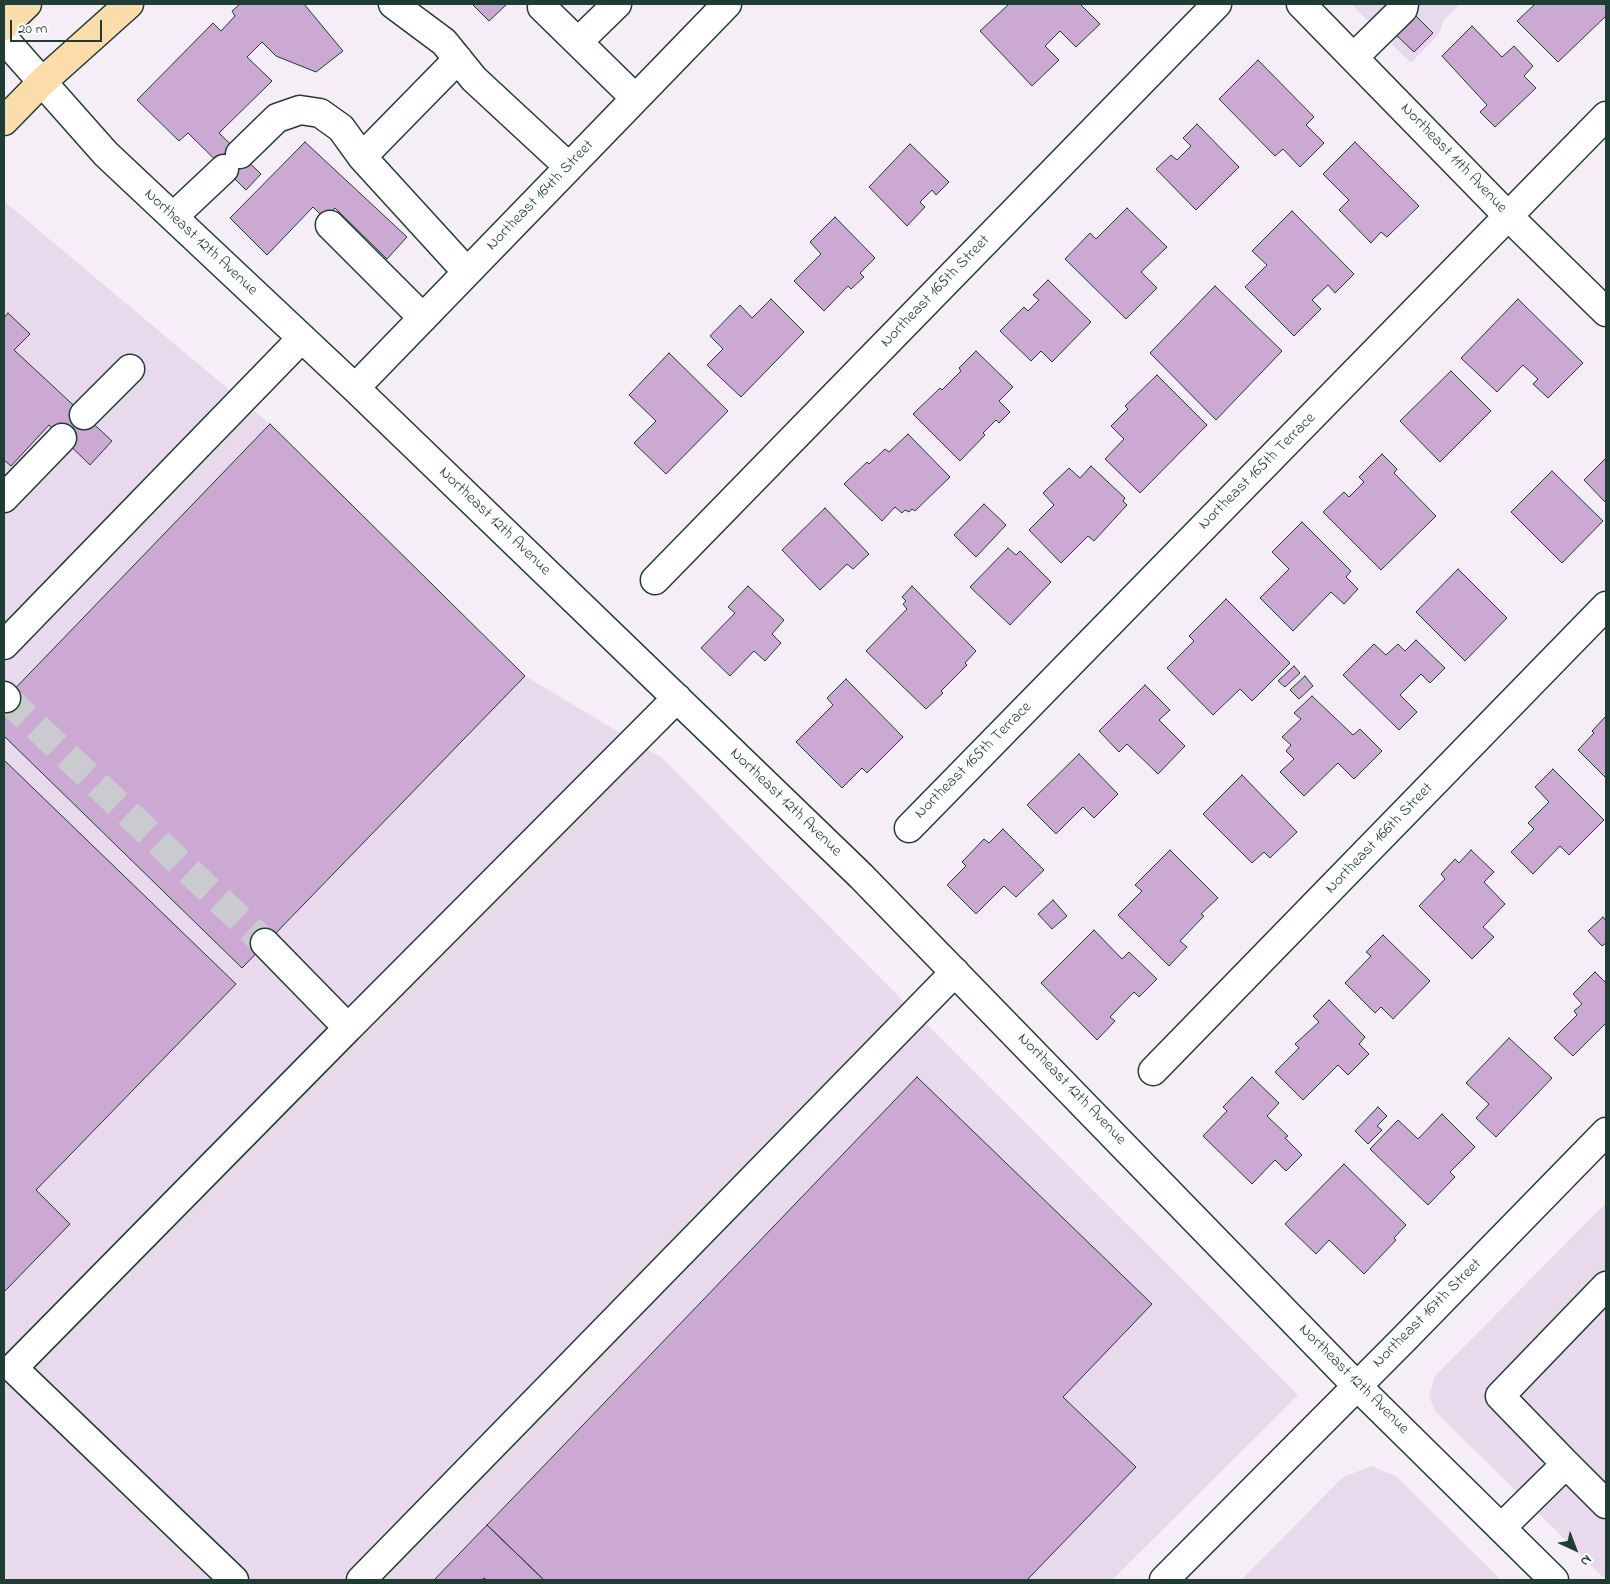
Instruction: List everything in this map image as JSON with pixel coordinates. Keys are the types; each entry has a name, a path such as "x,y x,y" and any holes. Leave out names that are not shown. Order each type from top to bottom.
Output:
{"main road":[{"path":"4,26 27,4"},
{"path":"4,121 42,82 129,4"}],"street":[{"path":"393,4 444,42 474,79 569,167"},
{"path":"578,42 617,4"},
{"name":"Northeast 164th Street","path":"355,388 727,4"},
{"name":"Northeast 165th Street","path":"655,580 1217,4"},
{"name":"Northeast 11th Avenue","path":"1301,4 1509,217 1606,312"},
{"path":"1348,51 1385,4"},
{"path":"1348,51 1403,9 1404,4"},
{"path":"542,7 635,98"},
{"name":"Northeast 12th Avenue","path":"4,39 106,154 355,388 861,876 1357,1386 1554,1580"},
{"path":"362,156 458,59"},
{"path":"173,218 277,118 300,110 320,113 341,128 362,156 468,272"},
{"name":"Northeast 165th Terrace","path":"909,828 1606,116"},
{"path":"330,225 423,318"},
{"path":"4,645 302,338"},
{"path":"84,415 130,369"},
{"path":"4,498 62,438"},
{"name":"Northeast 166th Street","path":"1153,1071 1606,606"},
{"path":"234,1580 13,1368 677,698"},
{"path":"265,943 348,1028"},
{"path":"360,1580 955,972"},
{"name":"Northeast 167th Street","path":"1164,1580 1604,1139"},
{"path":"1606,1286 1500,1396 1606,1504"},
{"path":"1501,1528 1566,1464"}],"shaded area":[{"path":"1351,4 1460,4 1444,20 1439,34 1411,63"},
{"path":"5,202 270,424 525,676 662,758 1298,1395 1112,1580 4,1580"},
{"path":"1606,1203 1606,1580 1435,1411 1429,1396 1435,1376"},
{"path":"1372,1466 1397,1477 1501,1580 1241,1580 1343,1477"}],"building":[{"path":"240,4 304,4 343,51 316,72 276,56 262,42 247,57 272,81 219,133 261,174 246,190 188,133 179,141 137,100 213,23 221,31 235,16 232,11"},
{"path":"472,4 507,4 489,21"},
{"path":"1009,4 1080,4 1100,24 1076,47 1060,31 1045,46 1059,60 1032,86 980,31"},
{"path":"1535,4 1606,4 1606,16 1558,62 1517,21"},
{"path":"1412,12 1433,33 1414,52 1393,32"},
{"path":"1472,26 1502,57 1514,46 1533,66 1524,76 1536,88 1495,127 1480,112 1487,105 1442,56"},
{"path":"1258,60 1314,117 1306,125 1324,143 1300,167 1283,149 1275,156 1219,99"},
{"path":"1197,124 1239,167 1196,210 1156,169 1171,155 1177,160 1191,146 1183,138"},
{"path":"305,142 407,237 387,259 335,208 325,219 313,207 267,255 230,218"},
{"path":"1355,142 1419,206 1387,237 1381,232 1371,243 1339,210 1349,200 1323,174"},
{"path":"910,144 949,182 936,195 932,190 920,202 925,207 907,226 869,187"},
{"path":"1127,208 1167,247 1141,272 1157,288 1126,319 1065,259 1090,233 1096,239"},
{"path":"1292,211 1354,274 1335,293 1328,285 1312,300 1321,309 1294,336 1245,287 1267,265 1252,251"},
{"path":"835,217 875,258 860,273 864,277 851,289 848,286 824,311 794,281 821,254 810,242"},
{"path":"1048,280 1091,322 1052,362 1041,351 1031,361 1000,331 1024,307 1028,311 1039,300 1033,295"},
{"path":"1215,286 1282,351 1216,420 1150,353"},
{"path":"771,299 804,332 741,397 707,365 723,349 710,336 740,305 752,318"},
{"path":"1518,299 1583,363 1548,398 1533,384 1538,379 1523,365 1497,392 1461,358"},
{"path":"8,313 30,334 14,350 112,441 90,465 49,425 11,466 4,460 4,318"},
{"path":"976,351 1013,387 999,401 1010,412 999,423 996,420 983,433 985,435 960,461 913,414 961,371 959,368"},
{"path":"669,353 728,411 666,474 634,443 656,421 629,395"},
{"path":"1451,371 1491,411 1440,462 1400,421"},
{"path":"1157,375 1207,425 1140,493 1105,459 1124,439 1111,426 1128,409 1125,406"},
{"path":"270,424 525,676 242,968 4,736 4,700"},
{"path":"908,434 950,477 915,511 912,509 909,512 905,510 902,513 895,507 882,521 844,484 867,462 869,464 885,449 889,452"},
{"path":"1382,454 1397,469 1394,473 1436,516 1381,570 1323,512 1344,492 1349,497 1364,482 1359,477"},
{"path":"1606,458 1606,503 1584,480"},
{"path":"1091,466 1125,498 1123,501 1127,505 1094,541 1088,536 1061,563 1029,530 1054,505 1043,493 1069,468 1080,478"},
{"path":"1552,471 1603,521 1562,563 1511,512"},
{"path":"984,504 1006,525 976,557 954,535"},
{"path":"825,508 869,554 853,569 847,564 820,590 782,550"},
{"path":"1302,522 1351,571 1346,577 1358,589 1344,604 1331,592 1293,631 1260,598 1289,569 1272,552"},
{"path":"1008,548 1016,555 1020,551 1051,582 1010,625 970,587"},
{"path":"1458,569 1507,618 1465,661 1416,612"},
{"path":"748,586 784,620 772,634 781,643 765,661 754,651 730,676 701,648 735,613 728,607"},
{"path":"912,586 976,651 965,663 967,665 941,691 943,693 926,709 866,651 907,609 903,604 906,601 902,597"},
{"path":"1226,599 1290,663 1252,701 1240,689 1213,715 1167,668 1194,641 1189,636"},
{"path":"1416,640 1445,668 1430,683 1421,674 1400,695 1417,712 1399,730 1343,675 1374,644 1386,655 1398,644 1405,651"},
{"path":"1294,666 1300,673 1285,687 1278,681"},
{"path":"1305,676 1313,686 1299,699 1290,690"},
{"path":"846,679 903,737 867,773 862,768 842,788 796,742 833,705 827,698"},
{"path":"1145,685 1170,710 1159,720 1185,746 1158,774 1127,744 1119,752 1099,731"},
{"path":"1312,696 1353,735 1360,729 1382,751 1354,779 1338,763 1304,796 1280,772 1294,759 1286,751 1291,745 1282,737 1301,719 1294,713"},
{"path":"1606,716 1606,778 1578,750 1594,733 1592,731"},
{"path":"1079,754 1118,794 1094,818 1083,807 1056,834 1027,805"},
{"path":"4,760 236,984 36,1190 70,1224 4,1292"},
{"path":"1553,769 1604,820 1569,855 1560,846 1533,874 1511,852 1534,829 1528,823 1549,802 1535,787"},
{"path":"1242,775 1297,832 1270,858 1264,852 1252,863 1203,814"},
{"path":"1003,829 1044,870 1016,897 1004,886 976,914 947,885 966,866 962,862 984,839 989,843"},
{"path":"1170,850 1218,898 1201,914 1204,916 1180,941 1187,947 1169,966 1118,915 1142,891 1135,885"},
{"path":"1471,850 1494,872 1484,882 1505,904 1483,927 1494,937 1472,959 1419,906 1445,879 1441,874 1455,859 1459,863"},
{"path":"1053,900 1067,916 1052,929 1038,914"},
{"path":"1603,917 1606,921 1606,943 1602,946 1588,931"},
{"path":"1094,930 1122,959 1129,952 1157,979 1139,997 1134,992 1110,1017 1115,1021 1097,1040 1041,983"},
{"path":"1383,935 1430,981 1393,1019 1381,1007 1375,1013 1345,983 1371,956 1366,952"},
{"path":"1595,972 1606,983 1606,1023 1573,1056 1554,1038 1577,1015 1574,1011 1582,1004 1573,994"},
{"path":"1329,1000 1365,1037 1359,1044 1369,1054 1348,1075 1338,1065 1303,1100 1275,1072 1299,1048 1295,1044 1319,1022 1313,1016"},
{"path":"1509,1038 1552,1078 1496,1137 1476,1118 1489,1104 1466,1083"},
{"path":"917,1077 1152,1304 1063,1397 1136,1467 1027,1580 544,1580 487,1525"},
{"path":"1252,1077 1279,1103 1267,1116 1288,1136 1285,1138 1302,1155 1286,1171 1275,1160 1252,1184 1203,1136 1227,1111 1223,1107"},
{"path":"1378,1107 1387,1116 1377,1126 1382,1130 1368,1144 1355,1131"},
{"path":"1442,1114 1475,1147 1450,1172 1455,1177 1428,1205 1370,1149 1398,1120 1418,1139"},
{"path":"1344,1164 1406,1225 1394,1238 1396,1240 1364,1274 1329,1240 1316,1254 1285,1224"},
{"path":"487,1525 544,1580 487,1580 484,1578 482,1580 434,1580"}],"tunnel":[{"path":"6,698 265,943"}]}
